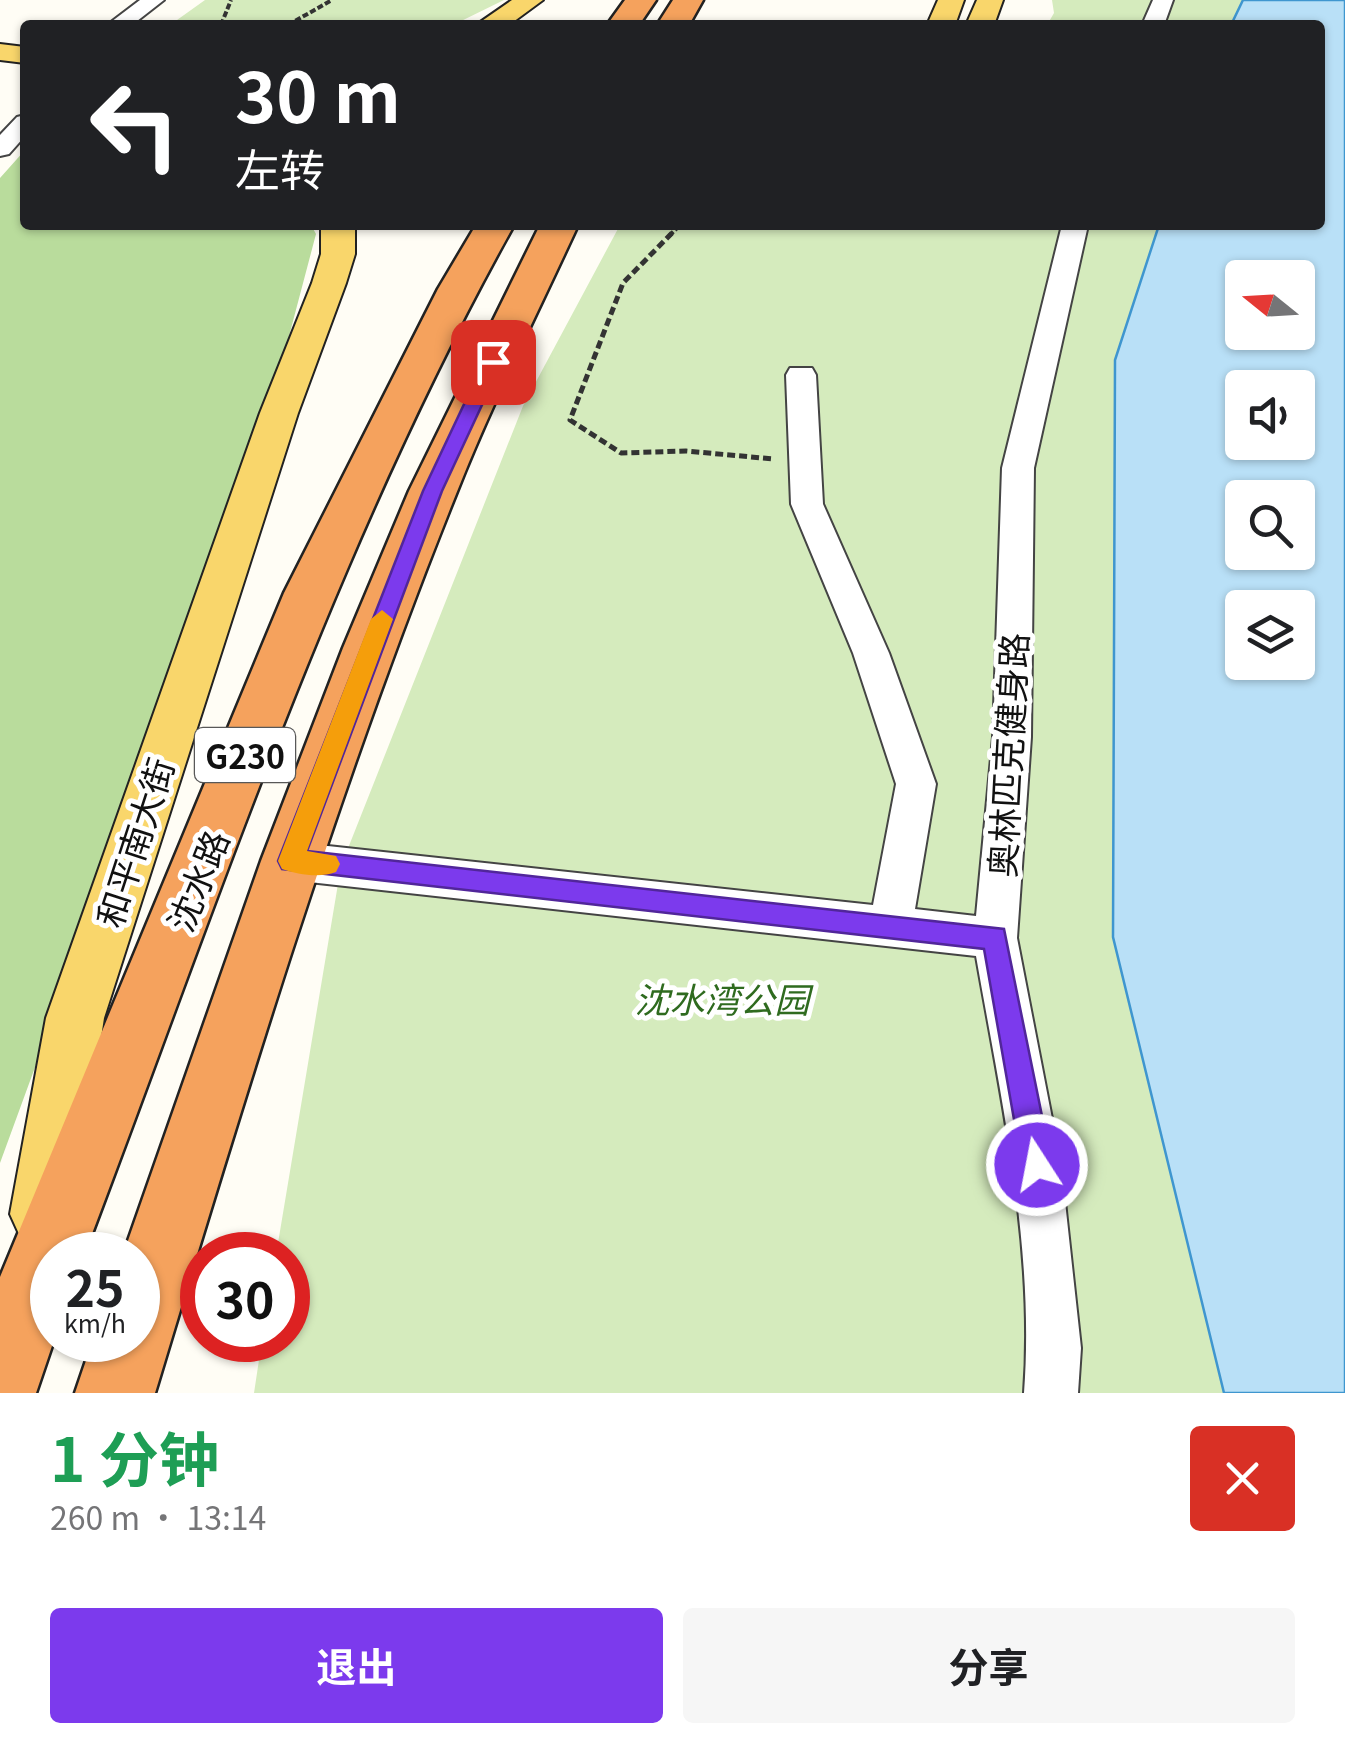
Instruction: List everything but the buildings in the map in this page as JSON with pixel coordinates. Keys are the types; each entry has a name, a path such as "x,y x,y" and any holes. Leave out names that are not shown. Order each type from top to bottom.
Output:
{"highway":[{"name":"沈水路","path":"0,1384 28,1300 310,593 458,288 493,230"},
{"name":"G230","path":"160,1255 291,861 432,491 557,230"},
{"name":"G230","path":"115,1393 125,1362"}],"main road":[{"path":"498,20 530,0"},
{"name":"和平南大街","path":"28,1300 74,1018 279,413 330,283 338,254 338,230"}],"street":[{"path":"125,20 154,0"},
{"path":"152,20 180,0"},
{"path":"0,149 20,127"},
{"name":"奥林匹克健身路","path":"1053,1370 1037,1165 995,938 1012,737 1018,468 1074,230"},
{"path":"801,375 807,504 871,653 916,784 890,926"},
{"path":"291,861 995,938"}],"path":[{"path":"297,20 332,0"},
{"path":"675,230 623,283 570,420 621,453 686,452 805,462"}],"green space":[{"path":"205,0 504,0 463,20 177,20"},
{"path":"1052,0 1261,0 1253,20 1050,20 1054,13"},
{"path":"20,156 20,230 314,230 316,234 288,340 109,865 0,1163 0,178"},
{"name":"沈水湾公园","path":"617,230 1168,230 1115,360 1113,937 1224,1393 254,1393 259,1362 310,1362 310,1232 280,1232 341,866 523,406"}],"water":[{"path":"1243,0 1345,0 1345,1393 1224,1393 1113,937 1115,360 1157,230 1325,230 1325,20 1233,20"}],"slow traffic":[{"path":"327,864 291,861 382,619"}],"route":[{"path":"493,362 432,491 291,861 995,938 1037,1165"}]}
